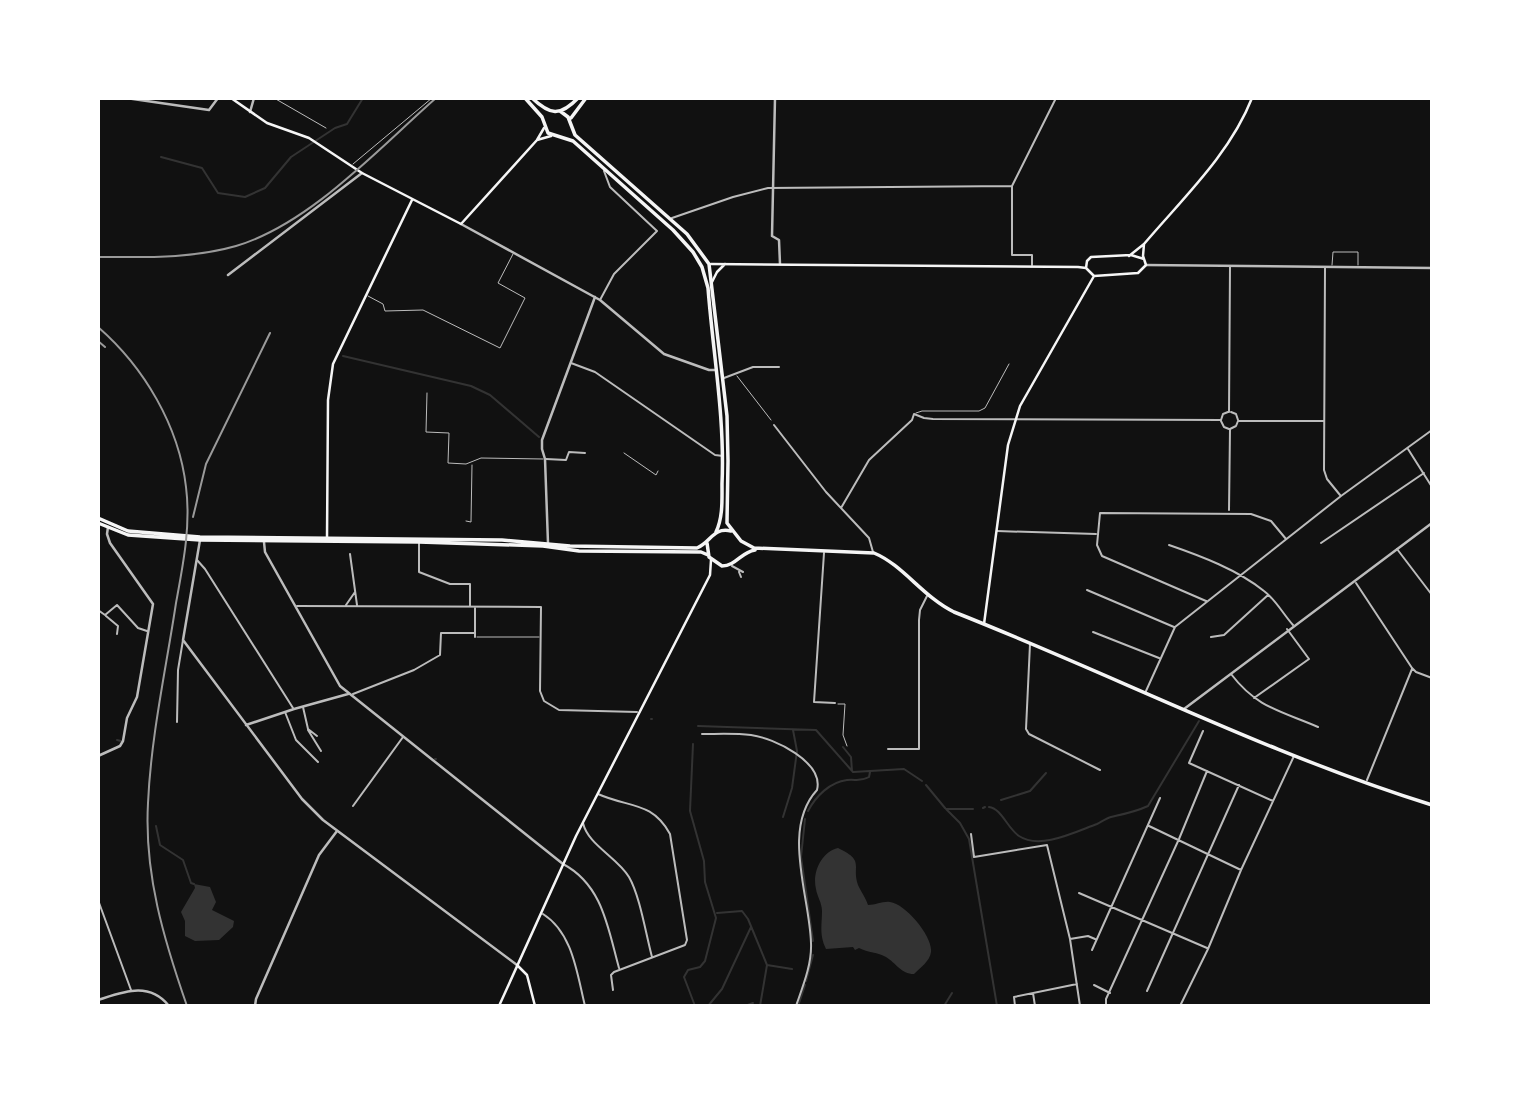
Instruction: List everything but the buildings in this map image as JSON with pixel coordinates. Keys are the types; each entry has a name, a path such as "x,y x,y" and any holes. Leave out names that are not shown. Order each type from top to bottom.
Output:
{"main road":[{"path":"231,98 267,123 312,140 362,173 461,224 537,140 552,113 569,108 578,98"},
{"path":"525,98 538,111 551,136"},
{"path":"532,98 552,113"},
{"path":"561,137 568,132 573,112 586,98"},
{"path":"1129,256 1144,244 1224,150 1252,98"},
{"path":"560,111 570,120"},
{"path":"570,127 579,139 692,239 709,264 723,378 728,461 726,520 741,541 764,549"},
{"path":"327,540 697,548 716,532 721,516 723,456 708,288 702,267 681,238 573,141 551,136 537,140"},
{"path":"327,540 331,372 412,199"},
{"path":"702,267 709,264 1032,266 1086,268 1094,276 1138,273 1146,265 1144,244"},
{"path":"1086,268 1091,257 1129,256 1144,259"},
{"path":"712,282 725,264"},
{"path":"984,625 1008,442 1015,419 1045,360 1094,276"},
{"path":"98,521 128,533 200,539 548,545 579,551 701,552 708,555"},
{"path":"716,532 733,532"},
{"path":"708,541 708,555 711,560 724,566"},
{"path":"738,560 742,551 741,541"},
{"path":"710,575 724,566 731,565 748,551 764,549 874,553 889,561 939,605 1295,755 1432,805"},
{"path":"499,1006 583,821 710,575 711,560"},
{"path":"517,965 527,975 535,1006"}],"street":[{"path":"126,98 209,110 218,98"},
{"path":"250,111 254,98"},
{"path":"775,98 772,236 779,240 780,264"},
{"path":"1032,266 1032,255 1012,255 1012,186 1056,98"},
{"path":"600,300 614,274 657,231 610,187 602,166"},
{"path":"228,275 362,173"},
{"path":"670,220 695,208 768,188 1012,186"},
{"path":"461,224 600,300 664,354 716,370"},
{"path":"1146,265 1432,268"},
{"path":"1230,266 1230,412"},
{"path":"1325,267 1324,473 1341,496"},
{"path":"548,545 542,440 595,297"},
{"path":"570,362 595,372 715,454 723,456"},
{"path":"723,378 753,367 779,367"},
{"path":"1230,412 1236,414 1238,421 1235,427 1230,429 1224,427 1221,421 1223,415 1230,412"},
{"path":"841,508 869,460 912,420 914,414 933,419 1221,421"},
{"path":"1238,421 1324,421"},
{"path":"775,425 841,508 869,538 874,553"},
{"path":"1229,513 1230,429"},
{"path":"1145,692 1175,627 1295,531 1432,430"},
{"path":"1407,448 1432,487"},
{"path":"545,459 566,460 569,452 585,453"},
{"path":"1321,543 1424,473"},
{"path":"1208,601 1102,556 1097,550 1098,517 1103,511 1263,516 1279,528 1286,539"},
{"path":"1184,709 1287,629 1432,523"},
{"path":"98,756 120,746 137,697 152,608 151,600 108,539 111,527"},
{"path":"996,531 1098,534"},
{"path":"177,722 178,670 200,539"},
{"path":"264,540 265,552 340,687 591,886 603,909 619,969"},
{"path":"419,542 419,572 450,584 470,584 470,607"},
{"path":"1169,545 1240,575 1268,594 1293,625"},
{"path":"1397,549 1432,595"},
{"path":"824,550 814,702 835,704"},
{"path":"350,555 357,606"},
{"path":"197,559 294,709"},
{"path":"731,565 741,577"},
{"path":"738,571 743,572"},
{"path":"1354,580 1412,668 1421,675 1432,678"},
{"path":"1087,590 1175,627"},
{"path":"345,606 355,591"},
{"path":"1211,637 1224,635 1268,594"},
{"path":"888,749 919,749 919,620 920,610 928,596"},
{"path":"105,615 117,605 138,628 148,632"},
{"path":"296,606 541,607 540,691 544,701 558,710 639,712"},
{"path":"246,725 348,694 414,670 440,655 441,633 475,635 475,607"},
{"path":"98,610 118,626 117,634"},
{"path":"1253,698 1309,659 1287,629"},
{"path":"1093,632 1160,659"},
{"path":"183,639 314,812 517,965"},
{"path":"1030,644 1026,730 1100,770"},
{"path":"1366,783 1412,668"},
{"path":"1230,673 1253,698 1318,727"},
{"path":"302,706 308,729 321,751"},
{"path":"285,711 296,740 318,762"},
{"path":"308,729 317,736"},
{"path":"1203,731 1189,763 1274,801"},
{"path":"702,734 749,734 762,737 810,763 818,785 806,805 800,840 800,863 811,943 810,960 796,1006"},
{"path":"353,806 404,736"},
{"path":"1180,1006 1295,755"},
{"path":"1106,1006 1106,999 1111,993 1207,771"},
{"path":"1147,991 1239,785"},
{"path":"597,794 657,814 664,823 670,834 687,940 685,945 619,969 611,975 613,990"},
{"path":"1092,950 1160,798"},
{"path":"583,821 587,835 611,855 631,880 652,958"},
{"path":"1148,826 1241,870"},
{"path":"256,1006 260,989 319,855 337,831"},
{"path":"971,834 975,857 1047,845 1070,939 1080,1006"},
{"path":"1079,893 1208,949"},
{"path":"98,900 131,990"},
{"path":"542,914 557,925 569,944 585,1006"},
{"path":"1070,939 1087,936 1096,940"},
{"path":"1015,1006 1014,997 1078,983"},
{"path":"1094,985 1111,993"},
{"path":"98,1000 131,990 151,992 169,1006"},
{"path":"1032,993 1035,1006"}],"lane":[{"path":"274,98 326,128"},
{"path":"351,165 432,98"},
{"path":"366,296 383,304 385,311 423,310 500,348 525,298 498,283 514,252"},
{"path":"1332,267 1333,252 1359,252 1358,267"},
{"path":"914,414 922,411 979,411 985,408 1009,363"},
{"path":"735,374 771,421"},
{"path":"427,393 426,432 449,433 448,463 472,463 481,458 545,459"},
{"path":"624,453 656,475 658,471"},
{"path":"466,522 471,522 472,463"},
{"path":"475,635 540,637"},
{"path":"835,704 845,704 843,735 847,746"}],"shaded area":[{"path":"838,848 855,860 858,885 868,905 887,902 896,904 911,915 928,938 930,955 914,974 902,970 883,955 859,948 826,949 822,935 822,908 815,876 819,864 827,854"},
{"path":"194,884 210,887 216,902 212,910 234,921 233,927 219,940 195,941 185,936 185,921 181,912 195,888"}],"waterway":[{"path":"161,157 202,168 218,193 245,197 265,188 291,157 335,128 347,124 363,98"},
{"path":"343,356 471,386 490,395 539,437"},
{"path":"989,807 997,811 1019,836 1037,841 1068,835 1148,806 1199,721"},
{"path":"698,726 816,730 853,772 904,769 922,781"},
{"path":"783,817 792,788 797,751 793,730"},
{"path":"117,740 121,741"},
{"path":"693,744 690,811 704,861 705,882 716,918 705,961 700,967 688,970 684,977 695,1006"},
{"path":"843,747 851,757 852,771"},
{"path":"808,811 819,795 829,787 841,781 866,779 870,772"},
{"path":"1001,800 1030,791 1046,773"},
{"path":"926,785 945,808"},
{"path":"946,809 960,823 969,839 997,1006"},
{"path":"946,809 973,809"},
{"path":"805,819 801,857 813,941"},
{"path":"156,826 160,845 183,860 191,883 194,884"},
{"path":"717,913 742,911 748,919 767,965 760,1006"},
{"path":"708,1006 722,989 751,927"},
{"path":"806,981 813,955"},
{"path":"767,965 792,969"},
{"path":"798,1006 805,985"},
{"path":"944,1006 952,993"},
{"path":"745,1006 753,1003"}],"railway":[{"path":"98,257 202,253 236,246 263,235 317,203 436,98"},
{"path":"98,327 130,360 157,399 176,442 186,487 186,545 156,728 148,829 157,906 187,1006"},
{"path":"193,517 206,464 270,333"},
{"path":"98,341 105,347"}]}
